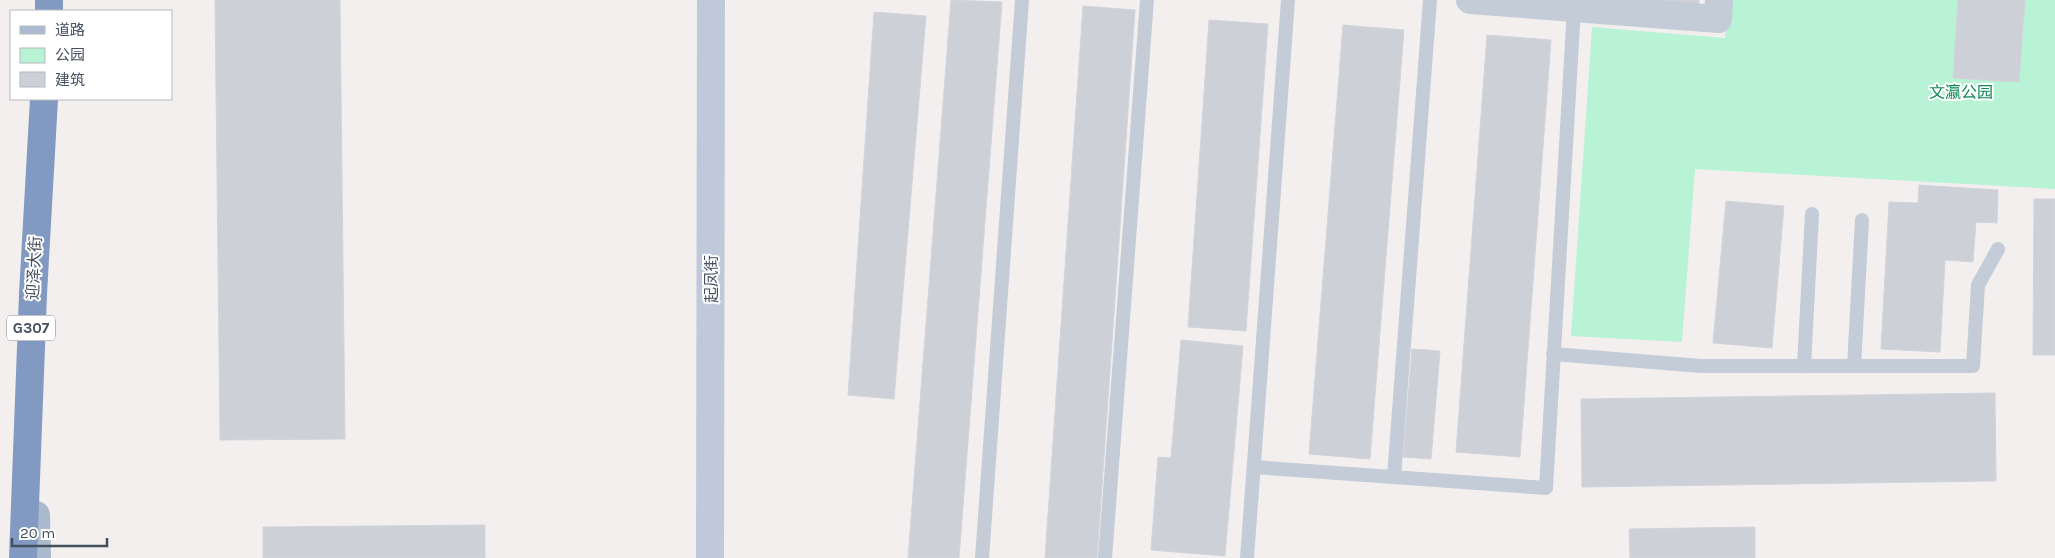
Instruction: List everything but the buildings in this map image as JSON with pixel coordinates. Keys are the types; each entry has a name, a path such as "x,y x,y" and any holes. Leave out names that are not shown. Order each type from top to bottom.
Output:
{"highway":[{"name":"迎泽大街","path":"23,558 33,294 44,100"}],"main road":[{"path":"33,294 37,558"}],"street":[{"name":"起凤街","path":"710,558 711,0"},
{"path":"1470,0 1574,8 1611,5 1718,19 1719,0"}],"lane":[{"path":"982,558 1022,0"},
{"path":"1105,558 1147,0"},
{"path":"1247,558 1288,0"},
{"path":"1394,477 1430,0"},
{"path":"1254,467 1546,488 1574,8"},
{"path":"1804,366 1812,214"},
{"path":"1854,366 1862,220"},
{"path":"1554,354 1701,366 1973,366 1978,285 1998,249"}],"green space":[{"name":"文瀛公园","path":"1728,0 2055,0 2055,189 1695,169 1682,342 1571,336 1592,27 1725,38"}]}
